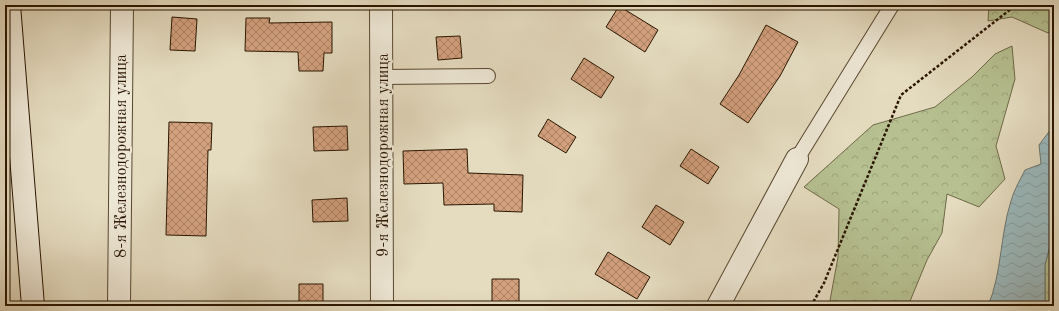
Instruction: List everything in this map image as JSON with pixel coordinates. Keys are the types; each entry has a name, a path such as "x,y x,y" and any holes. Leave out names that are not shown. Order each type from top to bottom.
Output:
{"street":[{"path":"9,5 33,306"},
{"name":"8-я Железнодорожная улица","path":"119,306 122,5"},
{"name":"9-я Железнодорожная улица","path":"381,5 382,306"},
{"path":"718,306 797,159"}],"lane":[{"path":"797,159 892,5"},
{"path":"382,77 488,76"}],"path":[{"path":"811,306 824,283 901,95 1016,5"}],"green space":[{"path":"989,5 1054,5 1054,28 1048,33 1012,17 988,21"},
{"path":"1012,46 1015,79 996,146 1005,179 979,207 947,194 942,233 927,260 908,306 829,306 838,257 839,209 804,187 873,125 935,107 972,77 995,54"},
{"path":"1054,230 1054,306 1045,306 1045,265"}],"water":[{"path":"1054,125 1054,230 1045,265 1045,306 988,306 993,293 999,267 1007,214 1012,197 1025,170 1041,164 1039,145"}],"building":[{"path":"619,6 658,30 645,52 606,27"},
{"path":"172,17 197,19 195,51 170,50"},
{"path":"246,18 270,18 269,23 332,22 332,53 324,53 323,71 299,71 298,52 245,51"},
{"path":"766,25 798,42 780,76 748,123 720,104 739,75"},
{"path":"460,36 462,58 438,60 436,37"},
{"path":"584,58 614,77 601,98 571,79"},
{"path":"548,119 576,137 566,153 538,136"},
{"path":"169,122 212,123 211,150 208,150 206,236 166,235"},
{"path":"347,126 348,150 314,151 313,127"},
{"path":"467,149 468,173 523,175 522,212 494,211 494,204 444,205 443,183 404,184 403,151"},
{"path":"691,149 719,167 708,184 680,166"},
{"path":"347,198 348,221 313,222 312,200"},
{"path":"656,205 684,222 670,245 642,227"},
{"path":"608,252 650,277 637,299 595,274"},
{"path":"492,279 519,279 519,306 492,306"},
{"path":"299,284 323,284 323,306 299,306"}]}
